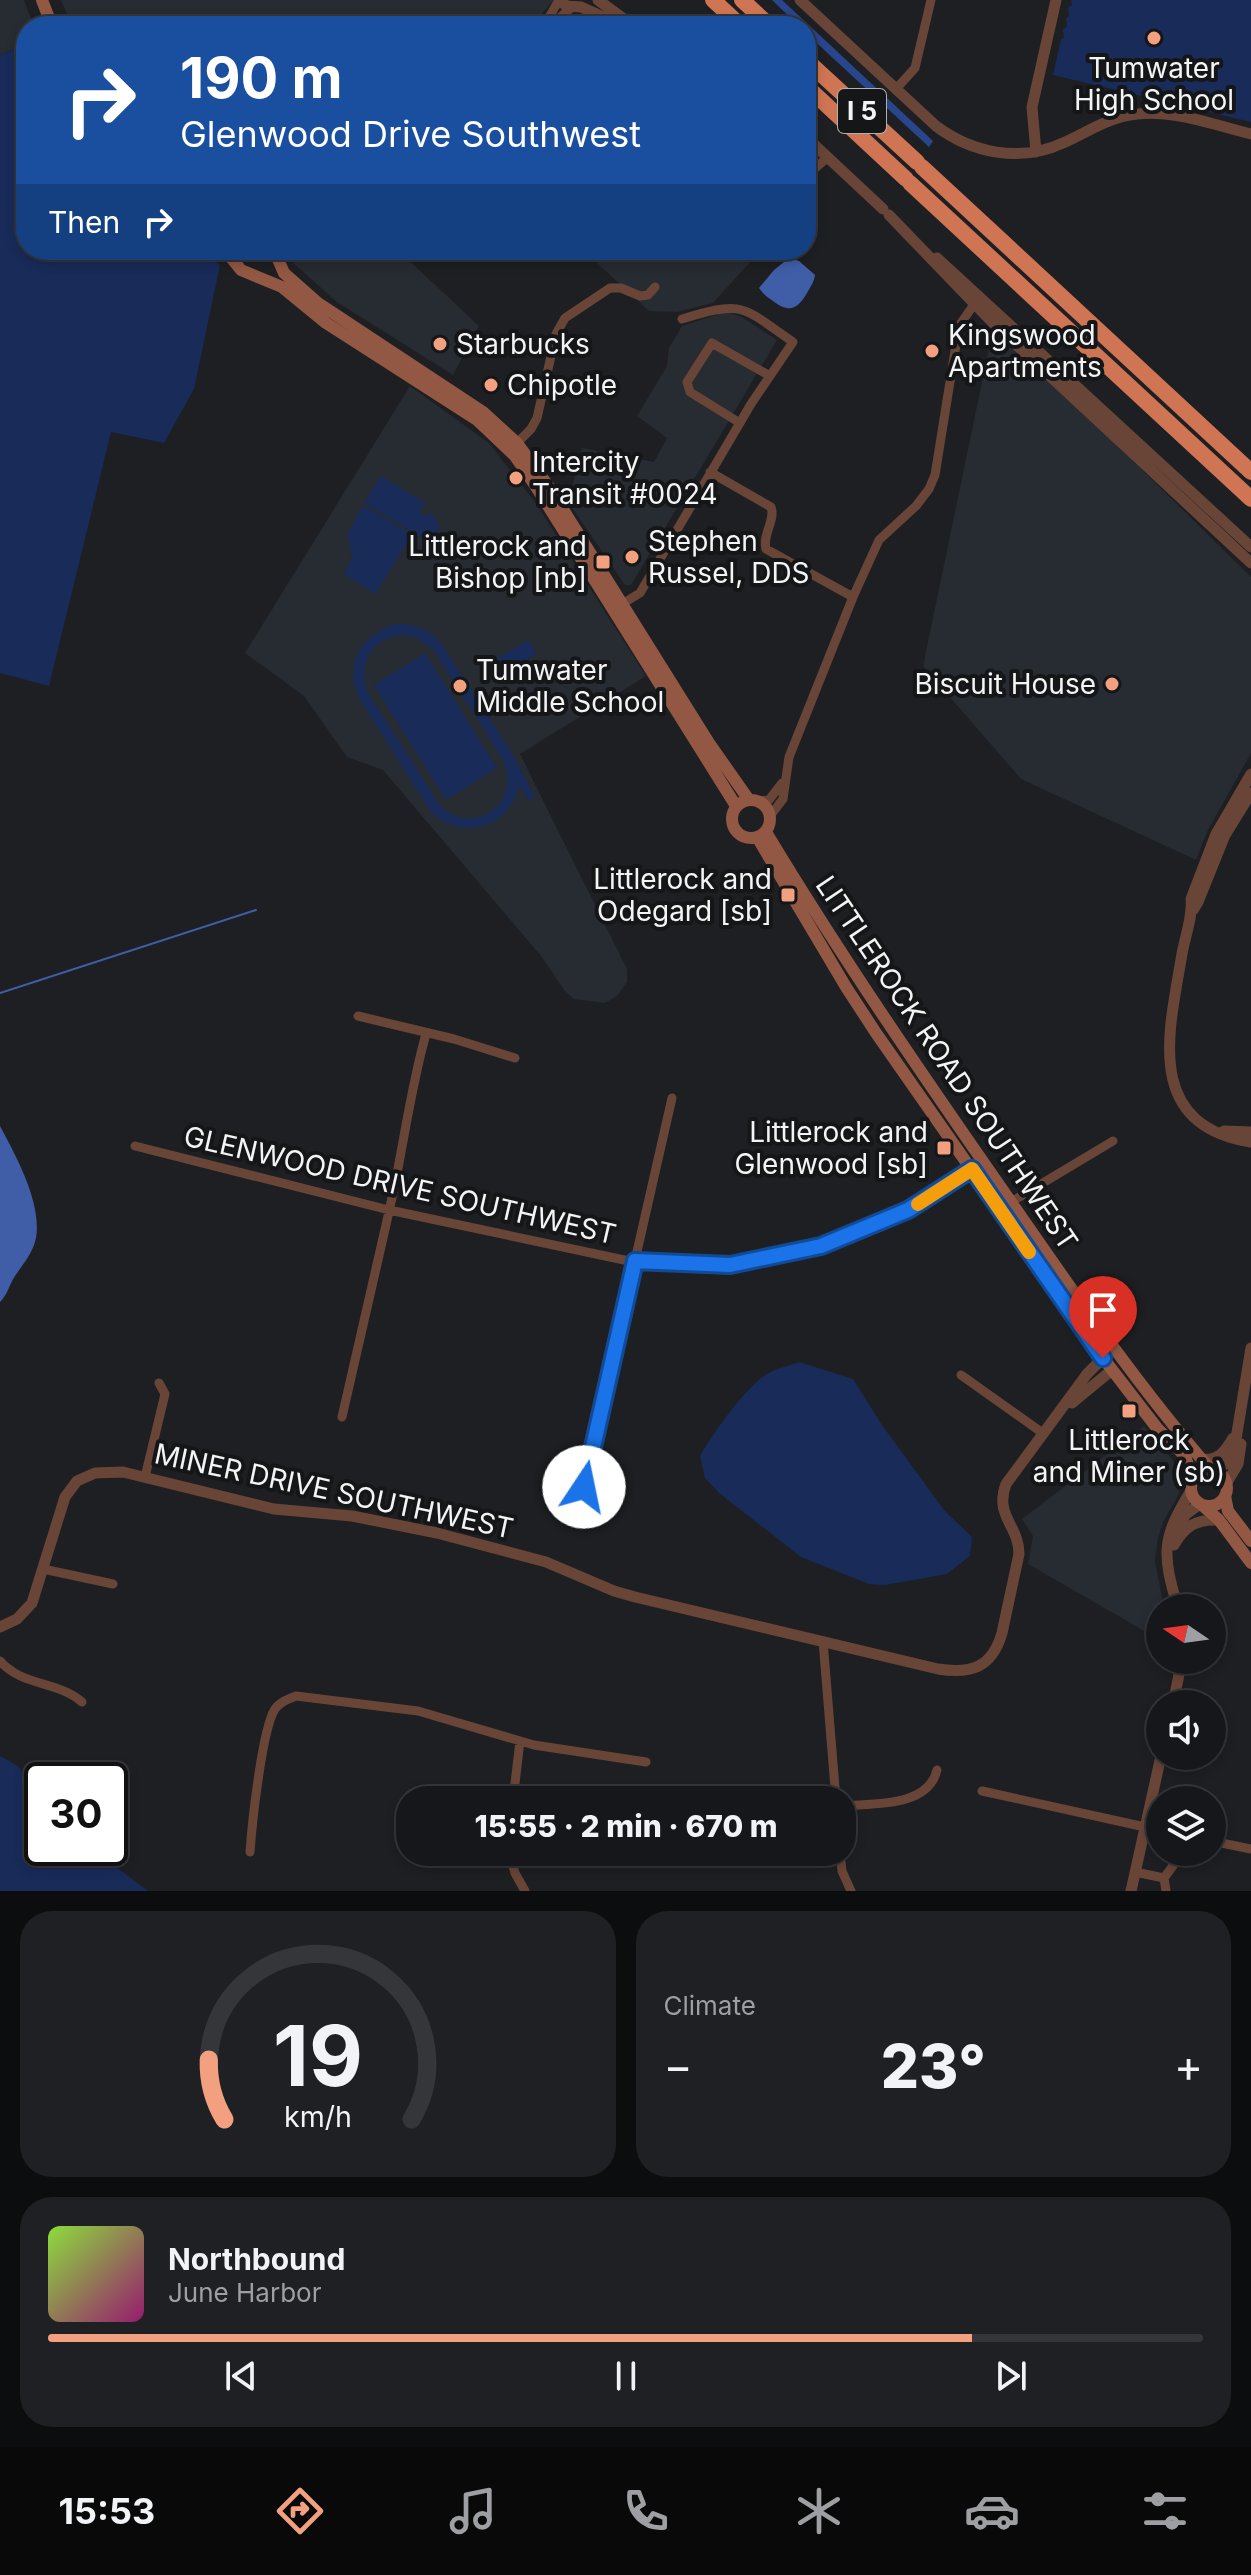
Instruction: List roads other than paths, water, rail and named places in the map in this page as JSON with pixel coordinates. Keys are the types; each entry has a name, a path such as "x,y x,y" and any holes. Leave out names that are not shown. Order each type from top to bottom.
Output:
{"highway":[{"path":"713,0 730,16"},
{"path":"742,0 759,16"},
{"name":"I 5","path":"816,69 1251,472"},
{"name":"I 5","path":"816,95 1251,499"},
{"path":"1192,417 1251,462"}],"main road":[{"name":"LITTLEROCK ROAD SOUTHWEST","path":"236,260 247,272 282,287 326,323 477,420 505,445 535,485 736,806 731,817 735,830 744,837 761,834"},
{"path":"247,272 261,272 272,260"},
{"path":"277,260 284,273 318,303 483,412 517,443 549,487 709,743 753,800 763,804 770,816 761,834"},
{"path":"736,806 753,800"},
{"name":"LITTLEROCK ROAD SOUTHWEST","path":"761,834 846,987 1103,1358 1157,1428 1185,1456 1192,1485"},
{"name":"LITTLEROCK ROAD SOUTHWEST","path":"761,834 1011,1202 1122,1359 1213,1471"},
{"path":"1251,1541 1228,1511 1222,1476 1213,1471 1200,1472 1192,1485 1201,1505 1219,1520 1251,1563"},
{"path":"1201,1505 1215,1505 1226,1490"}],"street":[{"path":"598,0 620,16"},
{"path":"800,0 936,126 962,142 992,152 1036,152 1063,143 1103,122 1134,114 1167,114 1251,134"},
{"path":"896,89 915,68 931,0"},
{"path":"1036,152 1032,107 1056,0"},
{"path":"556,16 572,3 599,16"},
{"path":"816,146 883,209"},
{"path":"816,167 828,157"},
{"path":"1251,547 977,301 889,215 977,301 1251,563"},
{"path":"517,443 537,418 556,334 565,318 610,288 621,288 640,296 648,295 655,287"},
{"path":"770,816 783,799 789,757 853,597 881,537 916,506 929,489 942,440 959,326 977,301"},
{"path":"622,604 640,593 710,472 793,342 745,309 723,307 682,319"},
{"path":"740,423 690,392 687,382 707,348 712,343 770,376"},
{"path":"710,472 771,507 772,517 764,540 766,549 853,597"},
{"path":"1251,774 1216,834 1191,899 1192,910 1182,955 1169,1057 1174,1086 1195,1118 1234,1139 1251,1142"},
{"path":"753,800 769,800 784,781"},
{"path":"1192,910 1225,835 1251,793"},
{"path":"358,1016 515,1058"},
{"path":"342,1417 389,1210 415,1072 426,1034"},
{"path":"614,1495 584,1487 672,1098"},
{"path":"1217,1131 1251,1132"},
{"path":"1011,1202 1113,1141"},
{"name":"GLENWOOD DRIVE SOUTHWEST","path":"135,1146 389,1210 635,1261 730,1265 821,1246 908,1210 972,1169"},
{"path":"1213,1471 1227,1463 1233,1454 1251,1348"},
{"name":"MINER DRIVE SOUTHWEST","path":"0,1627 17,1619 28,1609 65,1497 77,1481 95,1473 123,1472 274,1509 352,1516 437,1533 546,1562 625,1594 963,1671 983,1664 999,1644 1019,1554 1018,1541 1005,1517 1002,1495 1006,1484 1087,1374 1103,1358"},
{"name":"MINER DRIVE SOUTHWEST","path":"1060,1414 1112,1370"},
{"path":"961,1375 1044,1434"},
{"path":"145,1477 165,1394 159,1383"},
{"path":"1201,1459 1211,1459 1223,1453 1239,1427"},
{"path":"1226,1490 1240,1456 1239,1427"},
{"path":"1174,1594 1166,1553 1171,1525 1192,1485"},
{"path":"1168,1575 1175,1535 1182,1519 1201,1505"},
{"path":"1174,1545 1182,1531 1193,1523 1219,1520"},
{"path":"43,1569 113,1584"},
{"path":"823,1641 835,1786"},
{"path":"0,1661 19,1677 73,1693 82,1702"},
{"path":"250,1852 270,1724 276,1708 296,1696 418,1711 520,1741 646,1762"},
{"path":"515,1786 520,1741"},
{"path":"856,1805 904,1800 924,1790 937,1770"},
{"path":"1131,1891 1158,1770"},
{"path":"982,1791 1145,1827"},
{"path":"1226,1844 1251,1849"},
{"path":"513,1866 525,1891"},
{"path":"841,1866 851,1891"},
{"path":"1166,1891 1164,1878 1173,1866"},
{"path":"1135,1872 1164,1878"}],"waterway":[{"path":"0,993 256,910"}],"place":[{"name":"Tumwater High School","path":"1154,38"},
{"name":"Starbucks","path":"440,344"},
{"name":"Kingswood Apartments","path":"932,351"},
{"name":"Chipotle","path":"491,385"},
{"name":"Intercity Transit #0024","path":"516,478"},
{"name":"Stephen Russel, DDS","path":"632,557"},
{"name":"Littlerock and Bishop [nb]","path":"603,562"},
{"name":"Biscuit House","path":"1112,684"},
{"name":"Tumwater Middle School","path":"460,686"},
{"name":"Littlerock and Odegard [sb]","path":"788,895"},
{"name":"Littlerock and Glenwood [sb]","path":"944,1148"},
{"name":"Littlerock and Miner (sb)","path":"1129,1411"}]}
